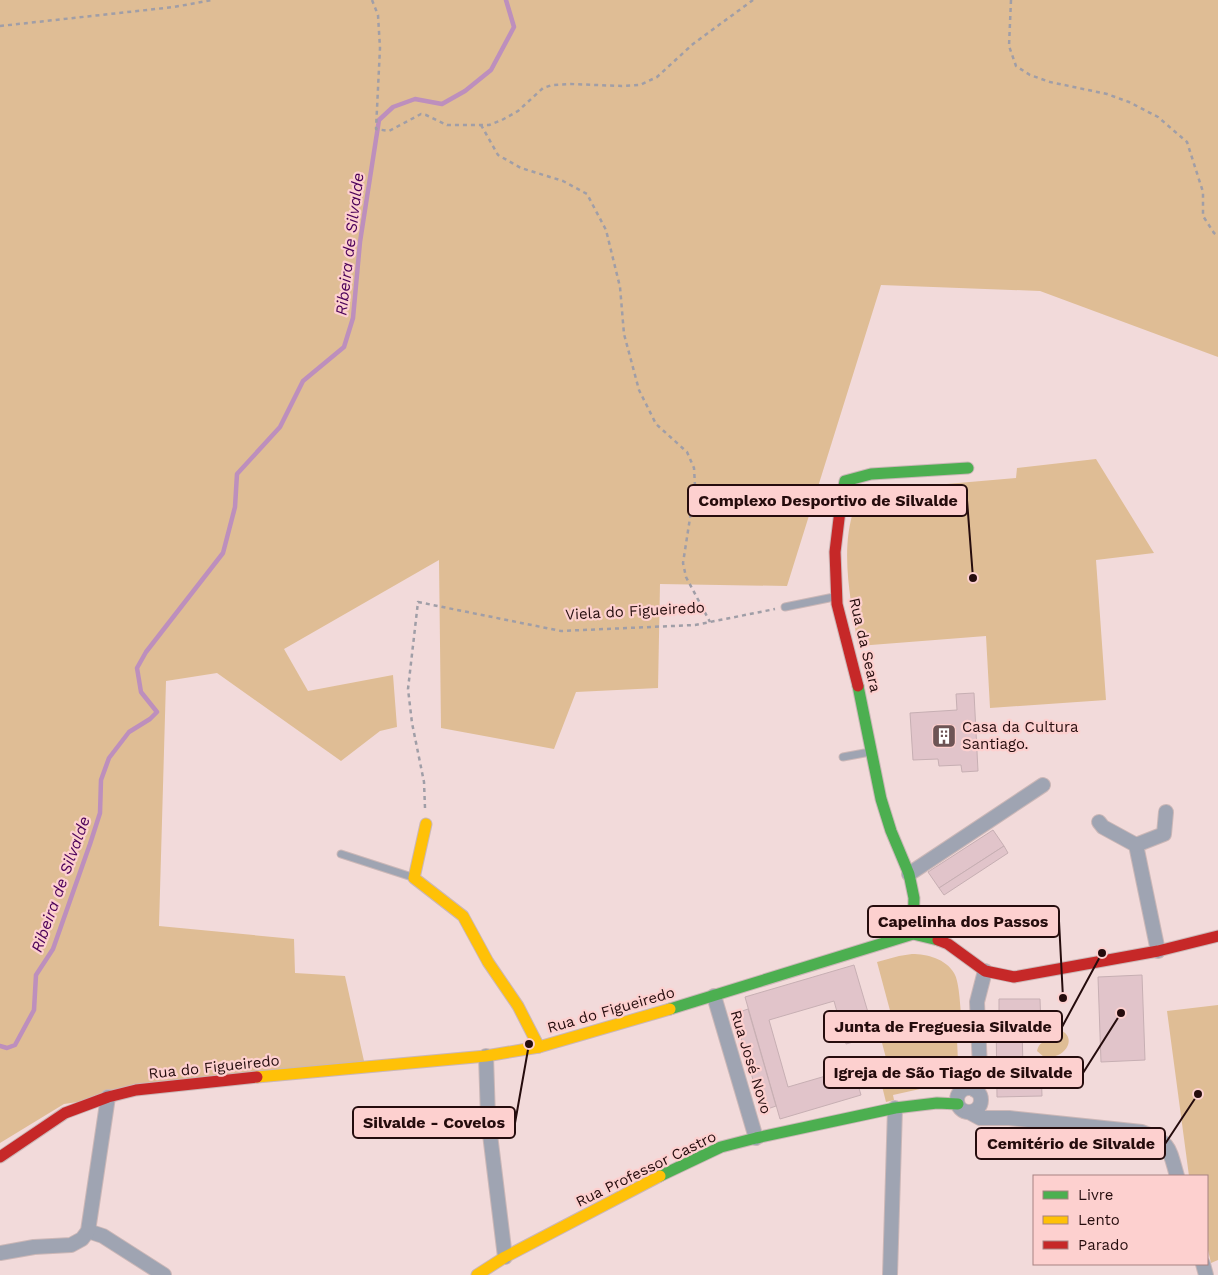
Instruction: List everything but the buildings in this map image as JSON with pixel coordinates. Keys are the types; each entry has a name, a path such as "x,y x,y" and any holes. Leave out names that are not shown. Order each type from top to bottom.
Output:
{"street":[{"name":"Rua da Seara","path":"912,934 914,898 908,874 881,799 855,673 837,604 835,552 838,517 845,481 872,474 968,468"},
{"path":"908,874 1043,785"},
{"path":"1136,845 1164,834 1166,812"},
{"path":"1099,822 1103,827 1136,845 1158,951"},
{"path":"426,824 414,878 464,916 488,962 518,1006 539,1047"},
{"name":"Rua do Figueiredo","path":"0,1156 65,1113 108,1097 136,1090 486,1056 539,1047 714,996 912,934 933,938 948,944 984,971"},
{"path":"963,1108 979,1107 980,1068 977,1002 984,971 1014,977 1158,951 1218,936"},
{"name":"Rua José Novo","path":"714,996 756,1138"},
{"path":"486,1056 488,1118 505,1257"},
{"path":"1009,1118 971,1088 963,1090 958,1096 963,1108 980,1118 1009,1118 1142,1132 1159,1138 1169,1148 1177,1175"},
{"path":"0,1253 34,1247 71,1245 82,1239 88,1231 108,1097"},
{"name":"Rua Professor Castro","path":"477,1275 505,1257 682,1164 721,1147 895,1108 937,1103 963,1108"},
{"path":"890,1275 895,1108"},
{"path":"88,1231 103,1236 164,1275"}],"lane":[{"path":"785,607 836,597"},
{"path":"843,757 871,751"},
{"path":"341,854 414,878"}],"path":[{"path":"0,26 174,7 212,0"},
{"path":"372,0 378,15 380,48 376,129 389,131 421,114 447,125 481,125 502,120 518,112 543,88 552,85 622,86 640,84 657,77 693,44 753,0"},
{"path":"1011,0 1009,46 1016,66 1030,75 1050,82 1107,94 1129,102 1158,117 1187,142 1204,192 1203,216 1218,236"},
{"path":"481,125 498,155 521,168 563,181 587,194 606,230 620,287 624,334 639,390 656,424 687,452 694,468 695,486 683,563 686,577 710,622"},
{"name":"Viela do Figueiredo","path":"426,824 424,782 412,723 408,689 418,602 561,631 695,626 785,607"}],"shaded area":[{"path":"0,0 1218,0 1218,357 1040,291 881,285 787,586 660,584 658,688 576,692 554,749 441,728 439,560 284,649 308,691 393,675 397,727 380,731 341,761 217,673 166,681 159,926 294,939 295,973 345,976 364,1061 64,1104 0,1143"},
{"path":"1096,459 1154,553 1096,560 1106,700 990,708 986,636 858,646 847,555 851,519 857,501 909,492 935,485 1016,478 1017,468"},
{"path":"912,954 930,956 941,961 951,968 956,977 961,1013 956,1015 959,1086 949,1089 947,1083 893,1095 894,1100 886,1102 876,1062 886,1058 877,1024 892,1018 877,962"},
{"path":"1218,1005 1218,1260 1211,1263 1208,1250 1208,1175 1189,1175 1167,1011"},
{"path":"1060,1030 1068,1038 1067,1047 1058,1055 1044,1057 1037,1051 1039,1046"}],"waterway":[{"name":"Ribeira de Silvalde","path":"0,1046 7,1048 15,1045 34,1010 36,975 53,949 90,844 100,813 101,780 109,758 129,732 150,719 157,712 141,692 137,668 146,652 223,553 235,507 237,474 280,427 303,381 344,347 353,318 360,242 379,120 393,107 415,99 442,104 465,91 491,70 514,27 506,0"}],"traffic: fast":[{"path":"841,502 845,481 871,474 968,468"},
{"path":"858,686 881,799 891,831 909,874 914,898 913,934"},
{"path":"670,1009 913,934 938,940"},
{"path":"660,1176 721,1147 756,1138 895,1108 937,1103 958,1104"}],"traffic: slow":[{"path":"426,824 414,878 463,916 488,962 518,1006 539,1047"},
{"path":"257,1077 486,1056 539,1047 670,1009"},
{"path":"477,1275 505,1257 660,1176"}],"traffic: jam":[{"path":"841,502 835,552 837,604 858,686"},
{"path":"938,940 948,944 985,971 1014,977 1158,951 1218,936"},
{"path":"0,1157 65,1113 108,1097 136,1090 257,1077"}],"place":[{"name":"Complexo Desportivo de Silvalde","path":"973,578"},
{"name":"Casa da Cultura Santiago.","path":"944,736"},
{"name":"Junta de Freguesia Silvalde","path":"1102,953"},
{"name":"Capelinha dos Passos","path":"1063,998"},
{"name":"Igreja de São Tiago de Silvalde","path":"1121,1013"},
{"name":"Silvalde - Covelos","path":"529,1044"},
{"name":"Cemitério de Silvalde","path":"1198,1094"}]}
